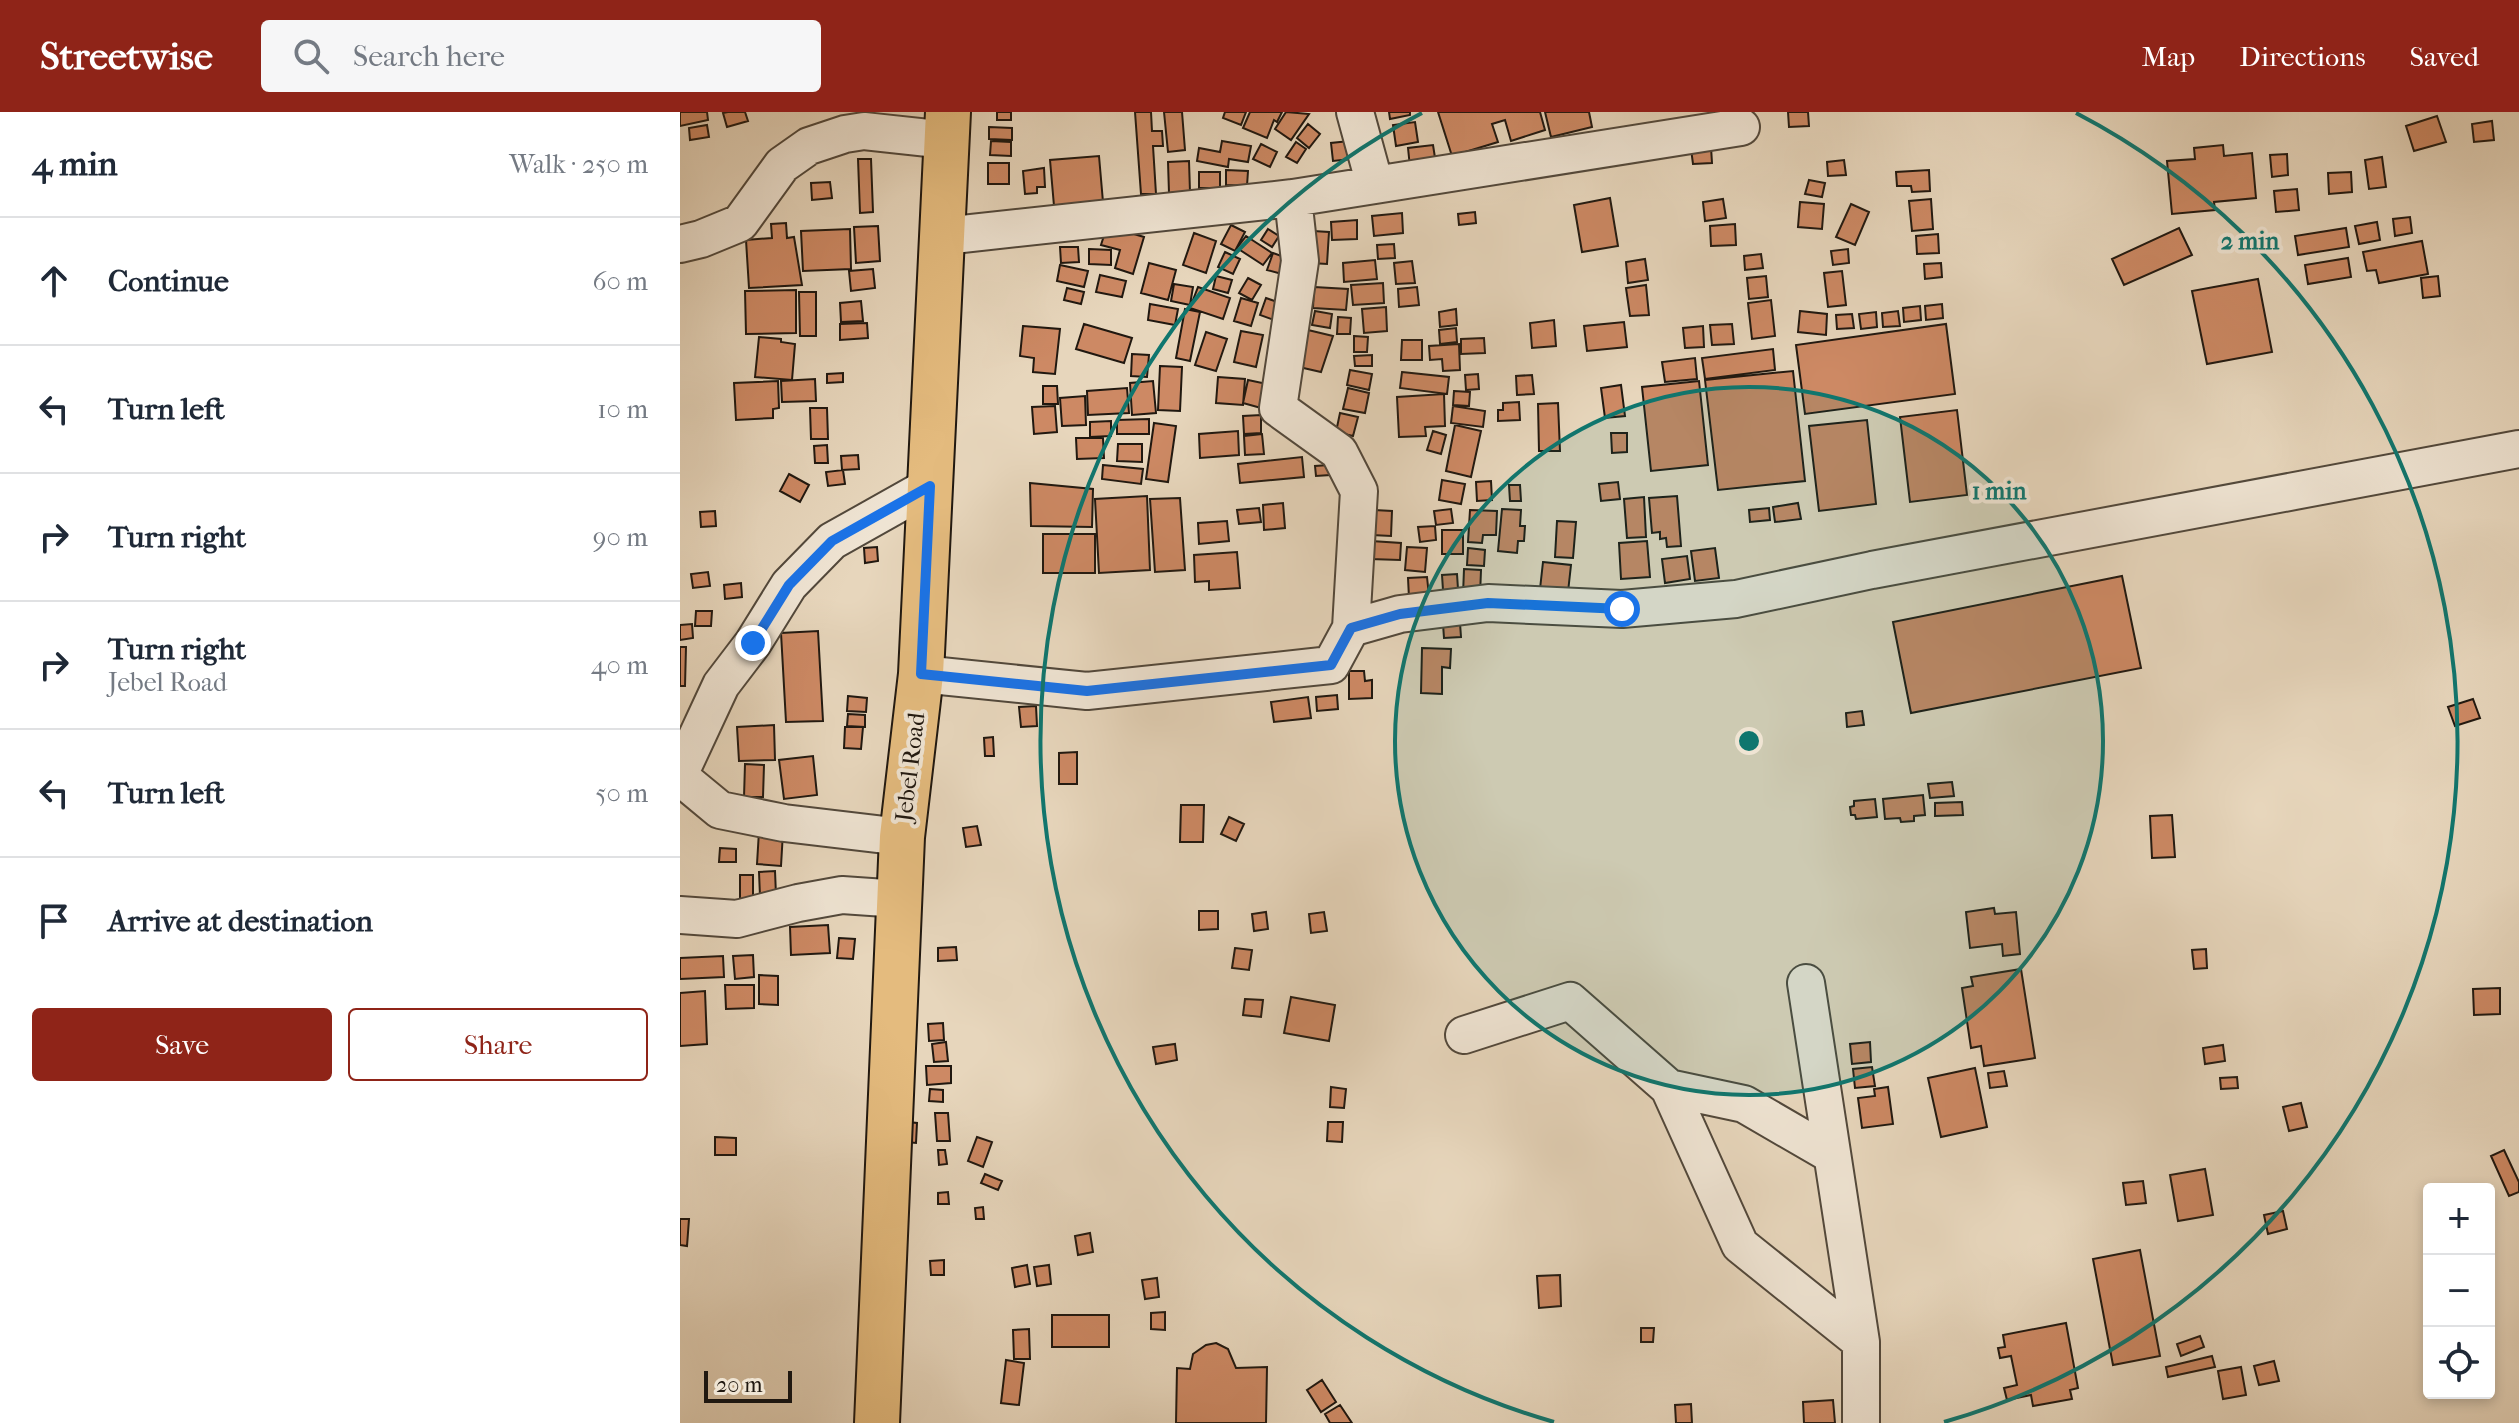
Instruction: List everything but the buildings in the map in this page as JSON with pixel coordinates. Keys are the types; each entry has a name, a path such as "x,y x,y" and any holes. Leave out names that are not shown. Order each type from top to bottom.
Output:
{"main road":[{"name":"Jebel Road","path":"877,1423 902,837 921,674 948,126"}],"street":[{"path":"1355,112 1375,185"},
{"path":"680,244 740,223 782,165 809,146 864,131 948,126"},
{"path":"944,236 1293,198 1741,127"},
{"path":"921,674 1087,691 1331,665 1351,628 1359,491 1339,452 1278,408 1300,261 1293,198"},
{"path":"1351,628 1400,614 1488,603 1622,609 1736,599 1872,570 2519,449"},
{"path":"902,837 784,823 720,810 680,775 721,685 753,643 789,585 832,541 930,486"},
{"path":"680,915 737,919 842,895 900,899"},
{"path":"1806,983 1861,1342 1861,1423"},
{"path":"1464,1035 1570,1001 1669,1088 1740,1245 1861,1342"},
{"path":"1669,1088 1744,1104 1832,1155"}],"route":[{"path":"753,643 789,585 832,541 930,486 921,674 1087,691 1207,680 1331,665 1351,628 1400,614 1488,603 1622,609"}]}
